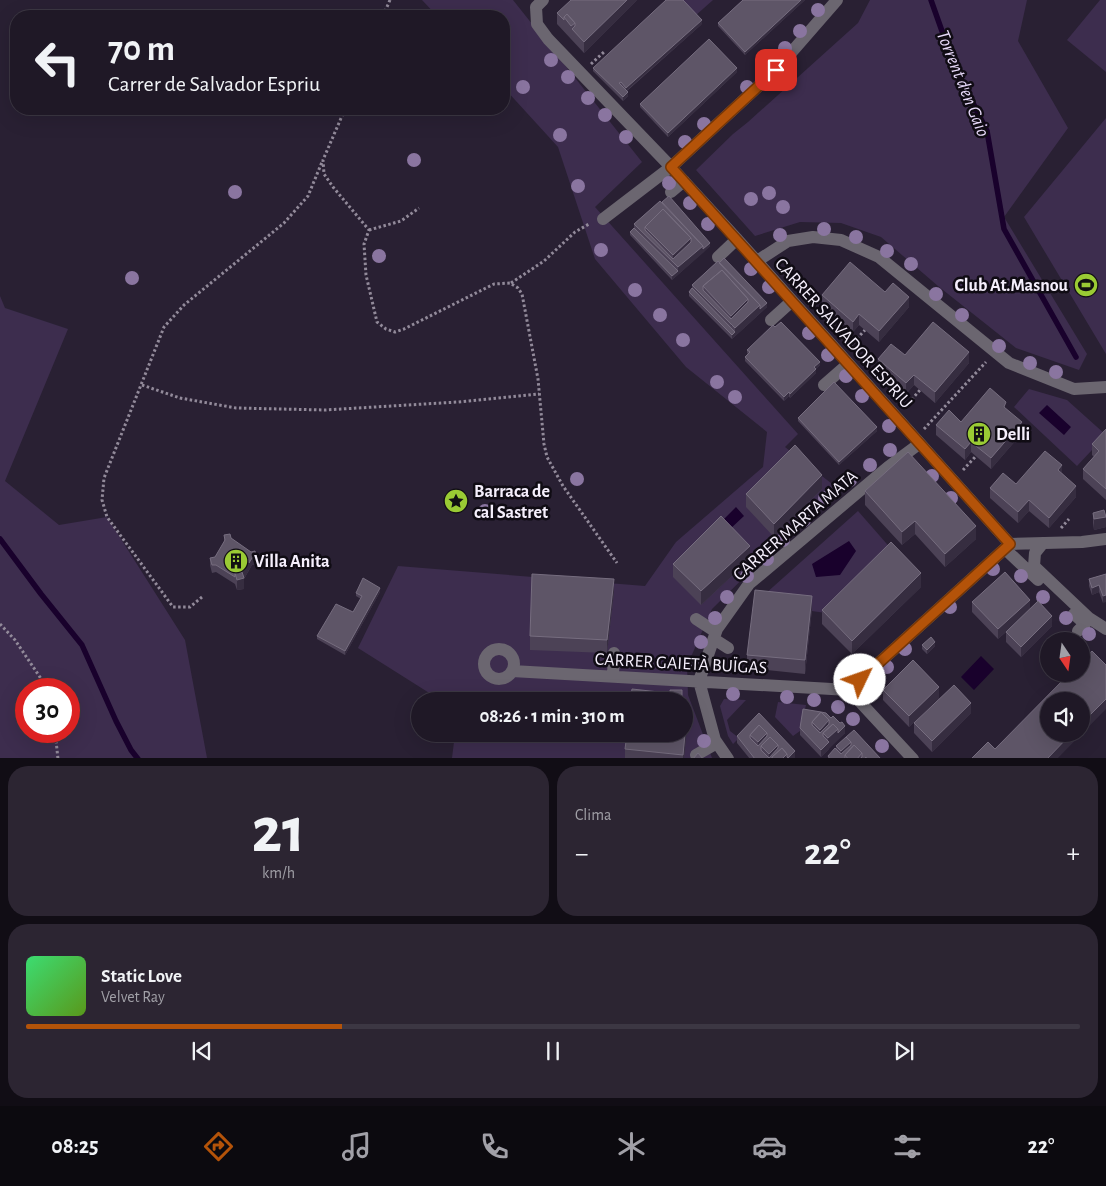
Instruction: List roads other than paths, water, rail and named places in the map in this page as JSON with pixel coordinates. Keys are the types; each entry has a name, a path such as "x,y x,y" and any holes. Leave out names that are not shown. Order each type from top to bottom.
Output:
{"street":[{"name":"CARRER SALVADOR ESPRIU","path":"543,0 536,7 537,24 548,39 595,81 917,441 1007,546 1085,624 1078,631"},
{"path":"603,219 671,167 776,70 837,0"},
{"path":"670,192 684,181"},
{"path":"757,261 788,242 813,237 841,240 879,257 1009,364 1074,389 1106,387"},
{"path":"718,257 737,239"},
{"path":"771,320 792,301"},
{"path":"824,385 848,364"},
{"name":"CARRER MARTA MATA","path":"699,681 715,636 749,584 917,441"},
{"path":"913,758 849,690 1007,546 1106,539"},
{"path":"1043,543 1035,553 1034,566 1089,618 1106,629"},
{"path":"696,619 728,648"},
{"path":"613,676 614,652"},
{"name":"CARRER GAIETÀ BUÏGAS","path":"512,671 849,690"},
{"path":"699,681 717,743 728,758"},
{"path":"696,756 717,743"}],"waterway":[{"name":"Torrent d'en Gaio","path":"931,0 954,65 987,131 1004,229 1076,357"},
{"path":"0,539 82,645 116,721 137,758"}],"place":[{"name":"Club At.Masnou","path":"1086,285"},
{"name":"Delli","path":"979,434"},
{"name":"Barraca de cal Sastret","path":"456,501"},
{"name":"Villa Anita","path":"236,561"}]}
